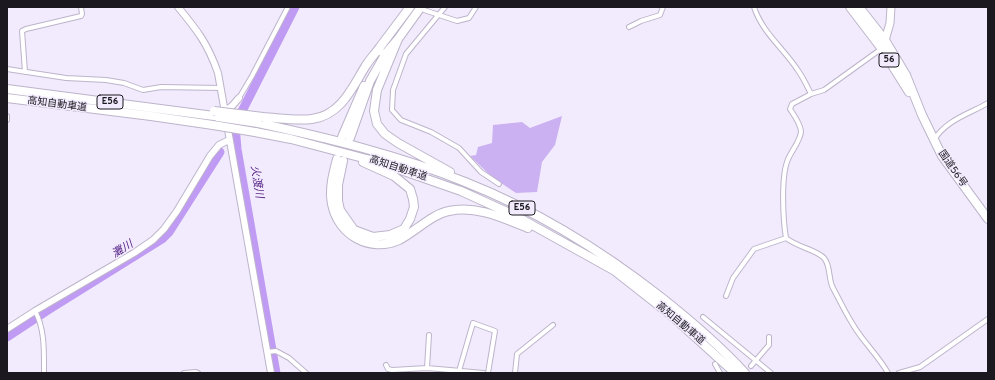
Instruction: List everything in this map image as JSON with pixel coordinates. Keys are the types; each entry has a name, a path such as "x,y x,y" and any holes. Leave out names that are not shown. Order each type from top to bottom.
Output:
{"highway":[{"path":"213,118 261,120 313,119 327,114 343,102 353,89 366,66 410,7"},
{"name":"56","path":"850,7 882,49 922,115"},
{"name":"56","path":"859,7 885,40 906,75 922,115"},
{"path":"380,47 375,64 358,98 346,137 370,81 386,53 422,8"},
{"path":"398,39 377,90 374,111 377,124 385,134 398,143 466,182"},
{"name":"高知自動車道","path":"7,89 152,108 213,118 255,132 291,139 378,162 461,192 516,216 615,271 671,315 736,373"},
{"name":"高知自動車道","path":"7,98 151,116 213,118"},
{"name":"国道56号","path":"922,115 942,156 988,219"},
{"name":"高知自動車道","path":"261,120 427,168 466,182 520,207 570,234 618,265 676,310 745,373"},
{"path":"332,149 394,176 410,190 413,198 414,207 410,219 404,229 390,236 373,237 354,230 340,210 338,201 340,160 331,191 335,216 345,230 362,242 386,244 399,240 447,211 465,209 481,211 498,216 529,229 615,271"}],"main road":[{"path":"882,49 890,23 891,7"}],"street":[{"path":"25,72 22,31 81,16 81,7"},
{"path":"178,7 199,33 208,49 218,73 271,373"},
{"path":"225,111 239,98 256,70 288,7"},
{"path":"445,7 406,54 393,90 392,110 401,120 431,132 459,148 481,172 499,184"},
{"path":"422,8 457,21 469,18 476,7"},
{"path":"629,27 641,21 660,15 663,7"},
{"path":"754,7 756,14 772,39 797,69 811,94"},
{"path":"882,49 824,90 811,94 792,104 790,109 801,131 786,164 783,199 786,238 792,244 820,255 825,259 828,265 832,287 852,323 888,373"},
{"path":"7,69 66,78 106,80 124,83 143,90 161,87 221,88"},
{"path":"934,140 942,129 960,116 974,111 988,103"},
{"path":"7,329 134,253 153,240 164,230 177,211 210,156 219,145 229,140"},
{"path":"726,296 733,278 754,249 786,238"},
{"path":"35,311 39,318 41,327 44,373"},
{"path":"703,317 771,373"},
{"path":"899,373 920,367 988,319"},
{"path":"459,371 473,323 495,331 488,373"},
{"path":"515,373 517,354 553,326"},
{"path":"427,368 429,335"},
{"path":"751,366 768,345 769,337"},
{"path":"267,352 276,351 289,358 306,373"},
{"path":"715,364 720,373"},
{"path":"386,365 388,369 392,370 427,368 484,373"},
{"path":"184,373 198,373"}],"shaded area":[{"path":"562,116 555,145 542,162 537,192 516,193 492,177 470,156 476,155 478,147 492,143 493,125 522,122 530,128"}],"waterway":[{"name":"火渡川","path":"237,121 295,7"},
{"name":"火渡川","path":"235,126 237,149 276,373"},
{"name":"灘川","path":"7,337 162,239 169,232 220,152"}]}
